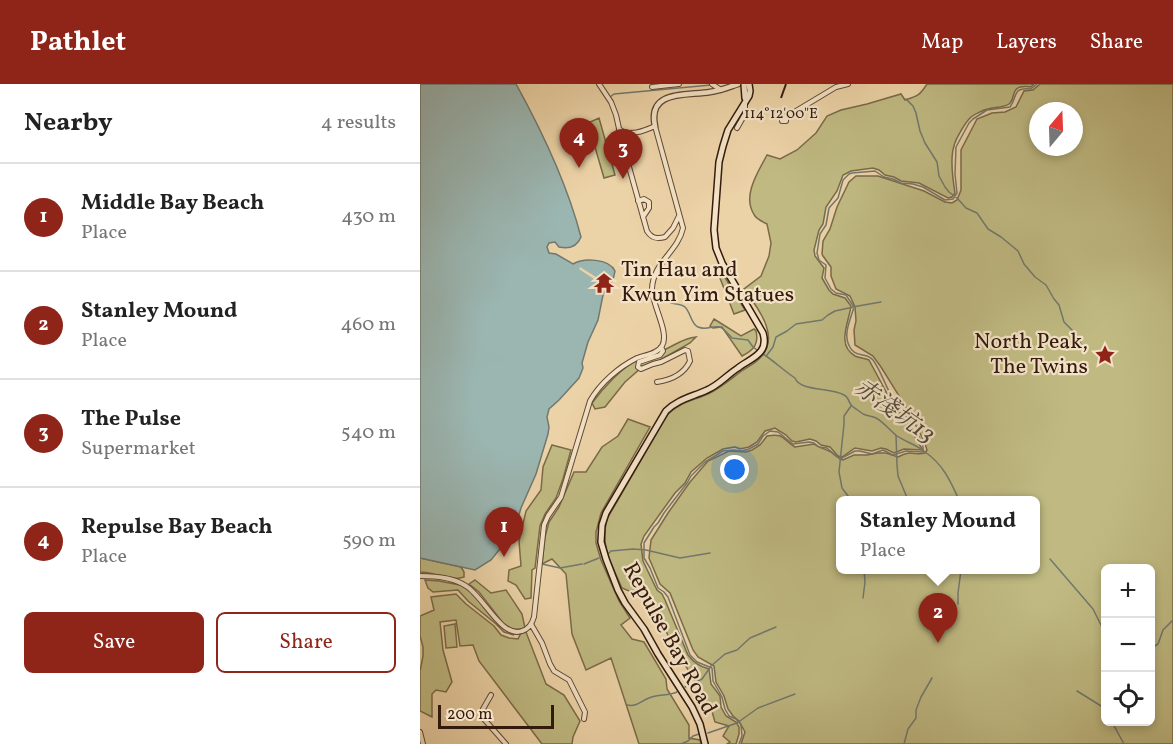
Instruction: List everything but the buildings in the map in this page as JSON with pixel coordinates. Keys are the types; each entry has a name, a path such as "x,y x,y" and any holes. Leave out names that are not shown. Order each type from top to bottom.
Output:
{"main road":[{"name":"Repulse Bay Road","path":"705,744 692,707 621,596 604,554 601,535 605,515 666,411 679,401 717,385 756,356 763,347 763,333 722,263 714,234 717,176 723,146 729,127 750,94 745,84"}],"street":[{"path":"598,84 611,102 616,115 638,201 650,235 654,238 661,238 669,234 680,216"},
{"path":"652,87 680,84"},
{"path":"712,84 720,89"},
{"path":"420,576 447,579 464,584 475,592 508,631 522,632 531,624 544,525 562,494 590,401 597,390 622,367 656,352 665,337 652,299 652,283 659,265 682,234 683,228 655,126 656,109 664,99 674,95 708,93 745,84"},
{"path":"786,117 836,87 848,84"},
{"path":"737,128 745,114 745,102"},
{"path":"619,129 624,133 633,133 655,126"},
{"path":"626,155 629,148 628,140 633,133"},
{"path":"638,201 647,200 650,205 643,217"},
{"path":"657,382 676,376 686,368 690,361 688,351 685,350 661,362 641,369 638,367 639,362 660,355 663,351 661,347"},
{"path":"531,624 550,664 554,670 568,680 585,712 584,719"},
{"path":"491,695 483,709 483,718 506,744"},
{"path":"420,732 423,744"}],"shaded area":[{"path":"927,84 1034,84 1031,87 1016,89 1009,104 982,111 971,117 956,140 953,151 952,170 955,193 952,197 948,198 919,183 901,181 873,168 851,171 843,175 837,191 826,207 814,250 815,256 824,268 822,278 829,290 845,298 851,306 845,333 846,346 855,356 869,360 922,450 904,449 894,453 881,448 872,451 855,448 842,457 830,447 816,441 810,439 792,441 775,428 765,431 757,442 749,447 723,449 707,458 691,472 644,536 641,544 643,561 657,590 665,600 688,655 697,664 709,669 711,684 720,696 721,707 726,716 736,722 739,727 736,744 727,744 730,742 723,736 729,726 715,722 711,708 672,643 650,600 622,588 606,547 607,519 667,415 681,404 717,389 759,359 766,351 768,333 765,323 744,289 761,276 769,256 771,243 767,224 755,216 750,201 752,185 767,155 780,159 797,150 816,133 827,116 901,94 905,100 909,99 918,95"},
{"path":"1040,84 1173,84 1173,744 741,744 745,732 728,709 716,682 714,666 698,657 693,650 670,593 660,584 649,558 651,540 690,482 708,461 729,451 752,450 760,445 767,436 783,437 795,447 814,444 843,460 854,455 886,453 898,457 907,453 925,453 927,450 925,443 881,367 873,356 855,345 855,307 850,296 836,289 831,276 831,267 822,254 823,241 849,182 856,176 878,176 924,191 945,202 952,203 957,200 961,190 961,150 977,119 1016,107 1024,91 1033,90"},
{"path":"599,118 615,175 604,178 588,123"},
{"path":"721,271 745,310 734,314 718,273"},
{"path":"714,319 741,336 754,329 757,336 755,346 742,356 722,327 710,326"},
{"path":"696,337 662,359 640,369 625,382 605,407 595,409 592,403 626,367 639,359"},
{"path":"628,419 650,427 601,513 596,532 596,543 619,601 630,618 621,625 632,639 644,642 666,679 667,689 689,725 689,738 700,740 701,744 639,744 611,658 586,670 572,634 566,574 552,559 542,564 549,522 559,507 574,472 586,472 602,447 618,436"},
{"path":"552,445 571,450 556,498 540,526 535,568 532,570 531,598 525,599 516,585 508,581 509,570 521,566 519,541 526,511 541,490 543,467"},
{"path":"420,558 461,567 464,577 448,578 420,572"},
{"path":"425,580 465,586 476,595 500,626 514,635 504,632 458,590 433,592 428,588"},
{"path":"475,580 491,593 506,590 522,614 525,628 514,629 503,623 479,592 469,584"},
{"path":"456,594 494,626 501,635 518,639 521,633 526,632 546,684 564,695 580,721 572,744 542,744 479,661 473,645 460,646 456,620 440,622 443,650 452,682 446,692 436,690 432,694 432,717 420,711 420,671 423,647 420,636 420,616 434,610 431,597"},
{"path":"455,624 457,647 446,648 444,626"}],"water":[{"path":"420,84 516,84 553,159 569,197 581,237 575,245 569,247 559,247 555,242 549,243 547,247 549,253 556,254 573,264 589,260 602,261 615,271 613,280 603,295 598,320 588,342 579,378 549,409 548,434 536,474 515,528 491,560 475,570 420,558"}],"pier":[{"path":"580,267 596,277 604,275 613,280 605,291 595,287 597,281 579,269"}],"waterway":[{"path":"739,744 742,736 741,725 729,716 725,709 722,697 713,681 712,668 697,662 690,655 668,597 658,588 644,558 644,543 691,476 705,462 723,451 749,449 758,444 770,431 778,432 793,444 809,442 827,448 840,459 855,451 872,454 883,450 893,455 906,451 923,452 921,439 892,397 873,360 853,352 848,343 847,330 854,307 846,295 836,293 831,289 825,278 826,265 819,260 817,253 820,234 826,225 829,208 838,198 843,180 852,173 875,171 901,183 923,187 945,200 953,199 957,193 956,147 969,123 987,110 1010,107 1018,91 1031,89 1037,84"},
{"path":"610,97 614,94 711,85"},
{"path":"906,99 913,106 920,131 937,162 939,176 945,187 966,208 977,213 988,229 1018,251 1024,264 1035,277 1046,285 1059,305 1064,322 1074,332 1085,351"},
{"path":"767,355 776,337 796,324 822,320 835,311 881,302"},
{"name":"赤淺坑13","path":"671,303 685,307 698,327 722,328 732,338 748,340 757,350"},
{"name":"赤淺坑13","path":"763,354 803,385 846,396 852,406 863,414 879,420 897,436 922,450 942,468 957,496"},
{"path":"848,496 842,488 839,472 844,416 851,406"},
{"path":"896,435 898,476 906,496"},
{"path":"607,555 611,551 633,549 680,558 710,553"},
{"path":"584,564 599,558"},
{"path":"1050,559 1093,609 1101,625"},
{"path":"542,564 560,568 582,564"},
{"path":"863,598 864,574"},
{"name":"赤淺坑13","path":"958,604 960,574"},
{"path":"1155,646 1158,644 1163,630 1173,620"},
{"path":"685,687 702,679 711,666 725,654 737,650 750,638 776,627"},
{"path":"904,744 908,729 916,718 916,710 921,697 932,678"},
{"path":"1077,691 1101,706"},
{"path":"627,705 677,692"},
{"path":"708,733 737,723 758,708 795,694"},
{"path":"1114,726 1124,744"},
{"path":"681,744 699,734"}],"place":[{"name":"Repulse Bay Beach","path":"579,168"},
{"name":"The Pulse","path":"623,179"},
{"name":"Tin Hau and Kwun Yim Statues","path":"604,283"},
{"name":"North Peak, The Twins","path":"1105,355"},
{"name":"Middle Bay Beach","path":"504,557"},
{"name":"Stanley Mound","path":"938,643"}]}
